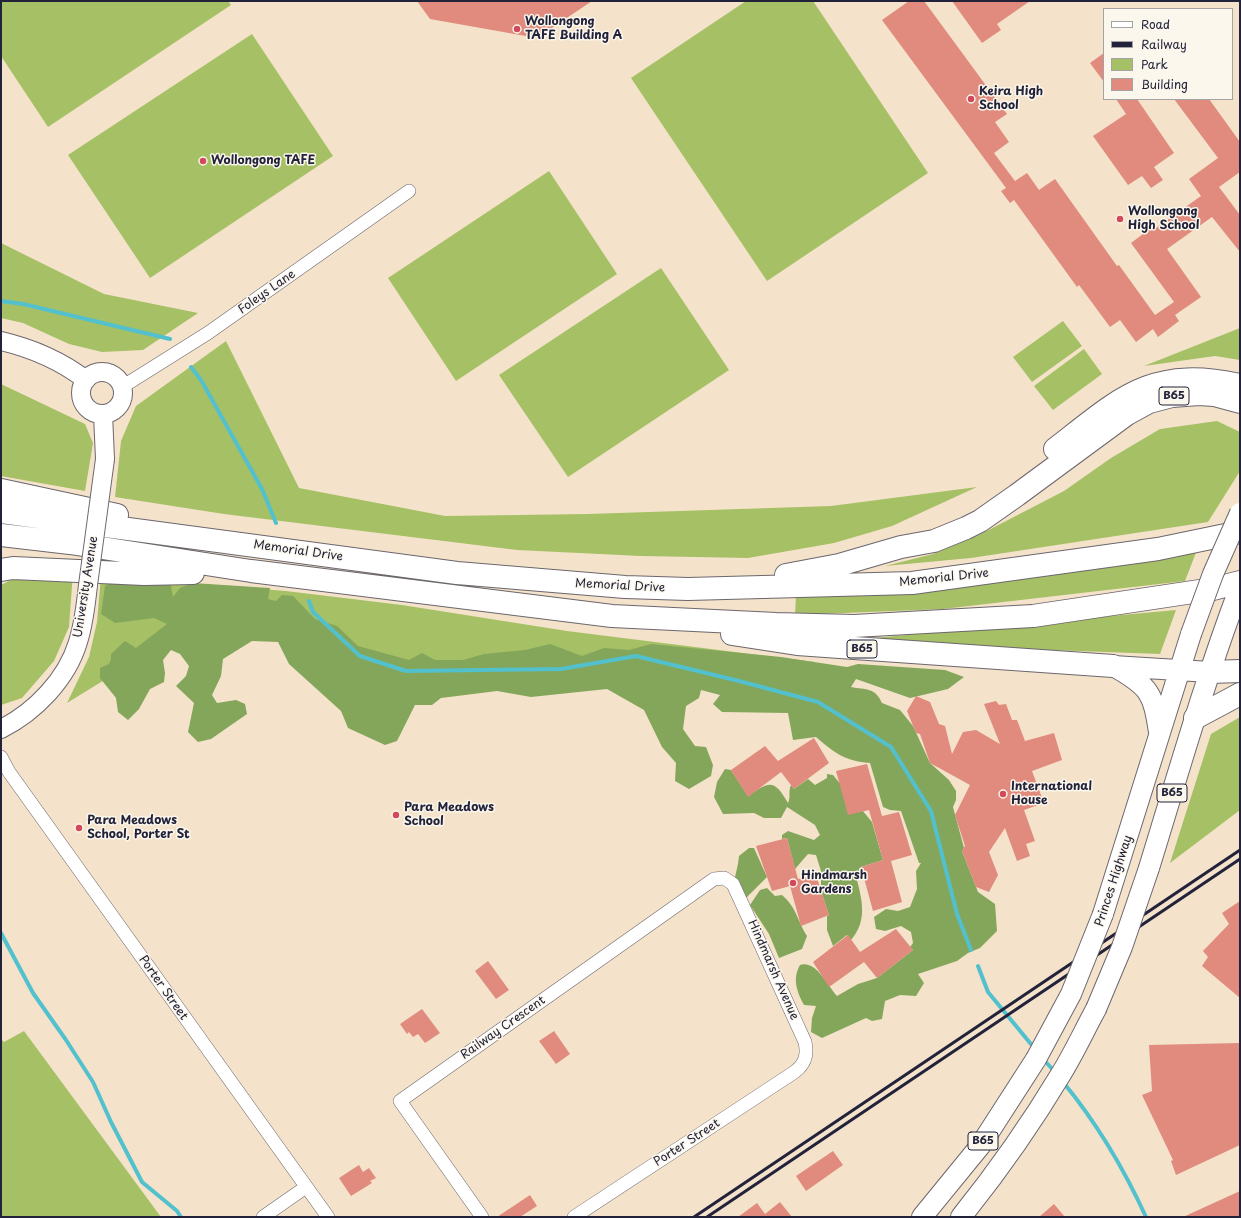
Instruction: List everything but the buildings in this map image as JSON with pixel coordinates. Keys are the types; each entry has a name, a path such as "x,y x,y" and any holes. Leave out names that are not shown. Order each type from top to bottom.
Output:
{"highway":[{"path":"901,547 971,509 1032,466 1099,414 1136,391 1164,381 1182,379 1216,380 1240,385"},
{"name":"B65","path":"688,589 801,573 839,565 901,547 934,541 980,521 1114,423 1149,402 1172,396 1199,394 1214,395 1240,402"},
{"path":"1,490 255,546"},
{"name":"Memorial Drive","path":"1,512 464,574 625,587 688,589 912,583 1158,549 1240,532"},
{"path":"1,535 70,543 251,572 612,616 854,626 936,623 1033,616 1198,591 1240,582"},
{"path":"1,570 14,568 144,574 251,572"},
{"name":"B65","path":"612,616 797,644 1113,666"},
{"name":"B65","path":"1210,672 1240,671"},
{"path":"1195,718 1240,694"}],"main road":[{"path":"2,342 35,352 72,370 86,380"},
{"path":"103,372 114,376 122,386 123,393 119,405 109,413 102,414 90,410 85,406 81,393 86,380 90,376 103,372"},
{"name":"University Avenue","path":"1,729 41,700 51,689 65,671 78,641 88,585 105,459 102,414"},
{"name":"Princes Highway","path":"922,1217 980,1146 1036,1059 1071,994 1103,914 1191,634 1213,574 1240,513"},
{"path":"1195,718 1225,626 1240,587"},
{"path":"1113,666 1133,677 1149,693 1155,707 1160,734"},
{"name":"B65","path":"1113,666 1210,672"},
{"name":"B65","path":"961,1217 998,1170 1040,1108 1062,1073 1096,1009 1122,947 1149,868 1195,718"}],"street":[{"name":"Foleys Lane","path":"122,386 208,333 409,191"},
{"name":"Porter Street","path":"1,757 9,772 328,1217"},
{"name":"Hindmarsh Avenue","path":"724,878 733,884 805,1042 806,1054 800,1068"},
{"name":"Railway Crescent","path":"482,1217 400,1101 714,879 724,878"},
{"name":"Porter Street","path":"574,1217 800,1068"},
{"path":"263,1217 306,1187"}],"green space":[{"path":"1,1 228,1 231,5 48,127 1,56"},
{"path":"746,1 813,1 928,173 767,281 631,78"},
{"path":"252,34 333,156 150,278 68,155"},
{"path":"549,171 617,274 456,381 388,278"},
{"path":"1,243 104,294 198,313 143,350 102,352 69,344 23,323 1,318"},
{"path":"661,268 729,370 568,477 499,375"},
{"path":"1063,321 1082,346 1032,382 1013,357"},
{"path":"1240,328 1240,360 1215,356 1144,366"},
{"path":"226,341 299,488 445,516 588,514 831,506 977,487 892,526 834,543 748,558 641,556 517,550 224,514 115,497 121,441 136,406"},
{"path":"1084,349 1102,374 1053,410 1034,386"},
{"path":"1,384 85,424 93,443 85,491 1,476"},
{"path":"1217,421 1240,432 1240,471 1208,522 971,558 885,566 933,554 979,535 1064,491 1111,458 1160,429"},
{"path":"1197,550 1185,581 943,609 795,615 796,595 1003,582"},
{"path":"73,572 69,627 54,661 22,698 1,705 1,585 24,573"},
{"path":"101,576 286,591 402,605 567,631 815,662 770,701 637,675 386,686 314,625 192,626 67,703 89,657 97,622"},
{"path":"120,578 170,581 173,597 180,588 193,583 270,588 268,599 276,601 282,595 293,596 315,619 337,626 358,646 409,660 422,653 435,660 463,660 484,654 525,650 550,644 582,656 604,648 629,650 651,644 781,657 847,667 858,664 945,670 964,677 948,689 910,698 856,679 851,687 870,690 876,694 882,703 900,710 913,726 930,763 949,780 956,791 956,800 953,807 964,848 962,851 978,892 995,904 997,931 980,948 968,953 957,961 918,974 924,983 916,996 900,995 885,1001 882,1019 872,1021 866,1018 822,1038 811,1032 812,1018 816,1006 804,1005 799,995 796,985 796,975 800,965 806,964 811,966 821,974 837,996 858,984 877,978 913,950 910,947 913,943 911,932 901,926 885,931 876,929 874,917 886,909 898,911 910,907 917,889 916,871 921,863 919,863 901,811 890,810 883,807 870,763 846,758 829,748 816,737 793,740 788,713 722,712 713,704 720,695 701,690 699,698 686,706 683,729 695,746 706,747 713,765 711,776 689,789 675,781 676,763 662,747 644,710 607,689 531,697 497,691 441,698 432,705 415,705 397,741 385,745 348,728 341,711 289,664 278,642 252,641 223,659 221,676 212,695 217,703 236,700 245,704 247,714 211,739 198,742 188,732 194,703 176,686 186,676 189,666 180,654 171,650 163,660 165,673 164,682 150,689 139,709 128,720 118,712 116,698 100,678 100,668 109,664 111,654 125,641 136,648 167,624 154,618 115,623 101,614 105,586"},
{"path":"1176,610 1160,654 831,642"},
{"path":"1240,717 1240,810 1170,863 1211,734"},
{"path":"725,769 731,770 748,796 762,787 771,785 775,786 779,790 788,803 791,785 794,789 808,779 815,785 827,778 827,774 833,775 872,822 883,860 861,867 856,876 862,902 862,917 860,925 851,940 847,935 833,946 827,930 827,916 829,915 821,891 821,871 816,855 808,854 795,869 787,838 782,839 782,835 788,831 814,840 820,835 815,825 787,807 781,818 764,818 754,813 723,814 714,797 717,782"},
{"path":"749,848 754,848 767,877 746,898 733,892 733,888 739,856"},
{"path":"767,888 775,896 782,895 787,900 794,909 807,936 802,949 779,958 769,934 750,905 760,890"},
{"path":"24,1031 161,1217 1,1217 1,1039 4,1042"}],"waterway":[{"path":"1,301 23,304 170,339"},
{"path":"191,367 201,380 262,489 276,523"},
{"path":"309,601 313,612 360,656 406,671 561,669 636,656 818,702 891,747 931,811 957,914 971,950"},
{"path":"1,933 33,993 93,1082 111,1122 142,1182 177,1211 181,1217"},
{"path":"978,966 988,992 1035,1049"},
{"path":"1043,1059 1056,1073"},
{"path":"1063,1082 1087,1113 1109,1146 1146,1217"}],"railway":[{"path":"694,1217 1240,850"},
{"path":"707,1217 1240,859"}],"place":[{"name":"Wollongong TAFE Building A","path":"517,29"},
{"name":"Keira High School","path":"971,99"},
{"name":"Wollongong TAFE","path":"203,161"},
{"name":"Wollongong High School","path":"1120,219"},
{"name":"International House","path":"1003,794"},
{"name":"Para Meadows School","path":"396,815"},
{"name":"Para Meadows School, Porter St","path":"79,828"},
{"name":"Hindmarsh Gardens","path":"793,883"}]}
